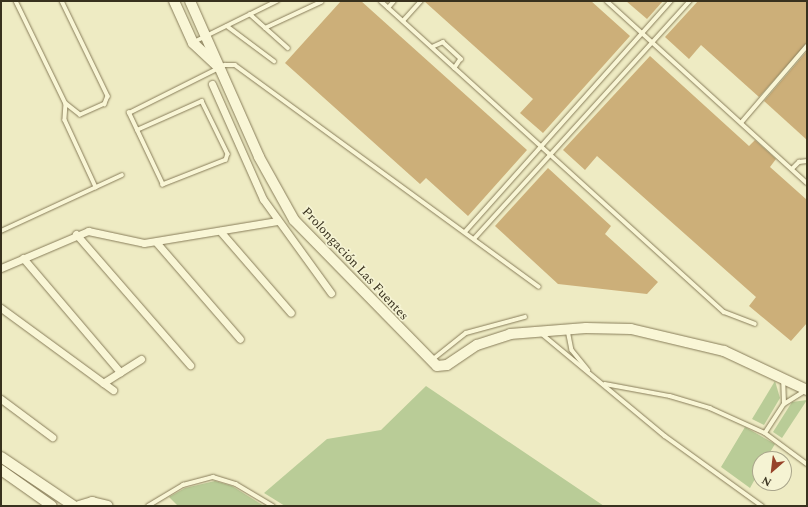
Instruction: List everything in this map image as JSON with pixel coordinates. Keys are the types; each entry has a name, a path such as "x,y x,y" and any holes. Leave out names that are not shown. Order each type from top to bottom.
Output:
{"street":[{"name":"Prolongación Las Fuentes","path":"174,1 193,43 220,68"},
{"name":"Prolongación Las Fuentes","path":"190,1 278,196 294,220 431,361"},
{"path":"212,84 263,199 331,293"},
{"path":"1,268 76,234 104,232 136,242 156,242 278,220"},
{"path":"220,231 291,313"},
{"path":"76,234 190,365"},
{"path":"156,242 240,339"},
{"path":"24,258 120,372"},
{"path":"1,308 113,390"},
{"path":"431,361 441,367 477,345 510,334 539,330 624,329 663,334 724,351 783,377 807,390"},
{"path":"103,383 141,359"},
{"path":"1,399 52,437"},
{"path":"1,457 74,506"},
{"path":"1,470 52,506"},
{"path":"79,506 92,502 108,506"}],"lane":[{"path":"16,1 66,104 80,115 105,104 108,96 62,1"},
{"path":"193,43 277,1"},
{"path":"381,1 724,312 755,324"},
{"path":"388,8 394,1"},
{"path":"403,21 421,1"},
{"path":"607,1 807,183"},
{"path":"466,232 671,1"},
{"path":"474,239 690,1"},
{"path":"265,28 321,2"},
{"path":"250,14 288,48"},
{"path":"227,26 274,61"},
{"path":"432,47 439,42 447,46 461,59 455,68"},
{"path":"742,123 807,46"},
{"path":"137,130 203,102 229,157 165,185 137,130 130,111 220,68 235,65 539,286"},
{"path":"66,104 65,120 96,187"},
{"path":"792,169 807,161"},
{"path":"1,232 122,175"},
{"path":"431,361 466,333 525,317"},
{"path":"568,329 572,350 590,372"},
{"path":"539,330 565,356 590,372 665,436 762,506"},
{"path":"783,377 784,404"},
{"path":"604,384 670,396 722,413 765,433 807,464"},
{"path":"765,433 784,404 807,390"},
{"path":"148,506 183,485 213,477 236,484 273,506"}],"green space":[{"path":"775,381 780,398 764,425 752,419"},
{"path":"426,386 604,506 285,506 264,493 327,439 381,430"},
{"path":"807,400 782,438 773,432 792,402"},
{"path":"745,427 775,444 771,451 752,451 752,484 750,488 721,467"},
{"path":"215,481 232,486 264,506 178,506 169,497 185,488"}],"building":[{"path":"341,1 361,1 527,150 468,216 426,178 420,184 285,63"},
{"path":"424,1 591,1 630,36 543,133 520,113 533,99"},
{"path":"626,1 663,1 647,19"},
{"path":"698,1 807,1 807,43 759,97 701,45 689,59 665,37"},
{"path":"807,51 807,140 764,101"},
{"path":"650,56 749,146 755,140 776,159 770,167 807,200 807,323 791,341 749,306 756,297 597,156 585,170 563,150"},
{"path":"548,168 611,226 605,234 658,282 647,294 558,284 495,226"}]}
